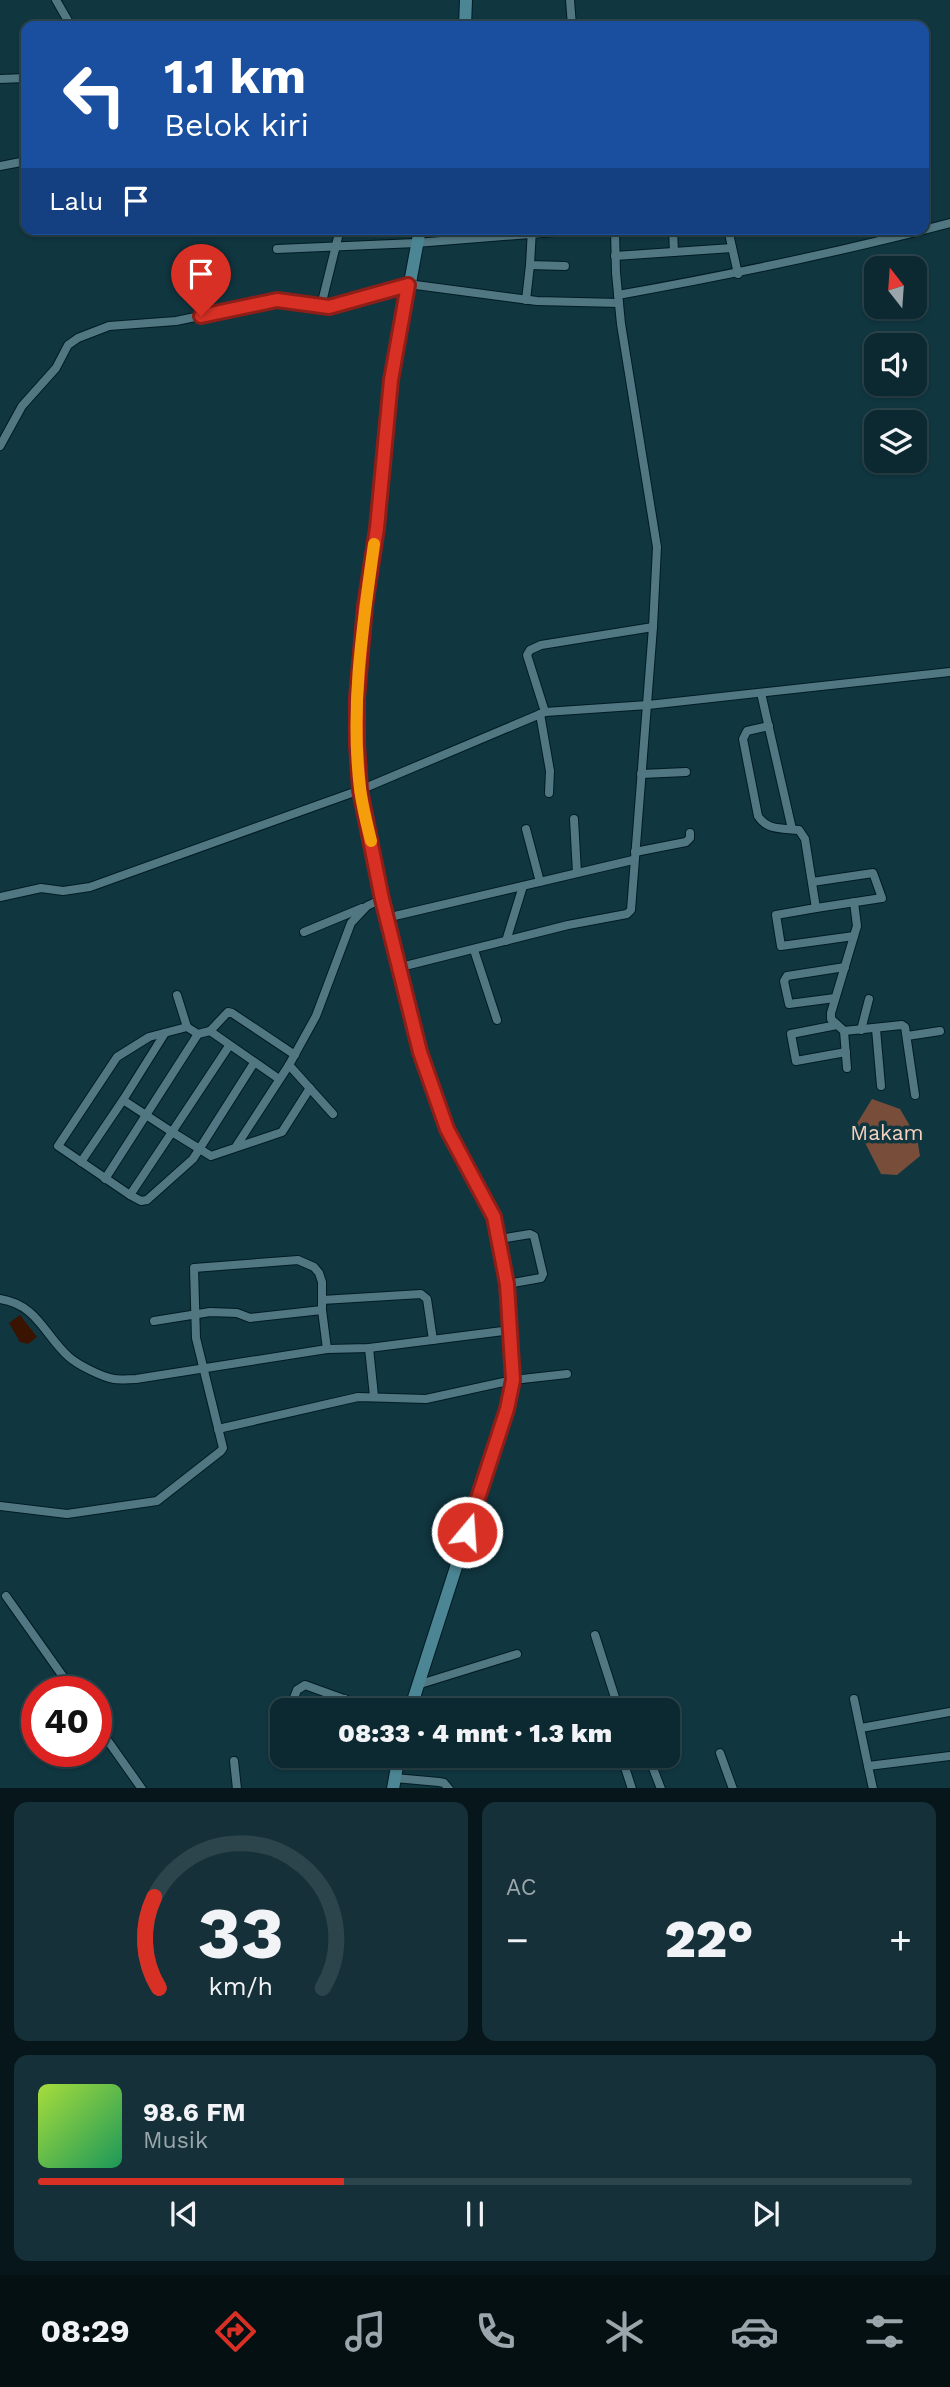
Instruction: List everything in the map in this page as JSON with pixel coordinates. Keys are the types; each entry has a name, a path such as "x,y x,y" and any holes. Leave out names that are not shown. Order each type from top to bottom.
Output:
{"street":[{"path":"56,0 68,21"},
{"path":"465,21 466,0"},
{"path":"570,0 572,21"},
{"path":"0,79 21,78"},
{"path":"0,166 21,162"},
{"path":"929,229 950,223"},
{"path":"321,306 338,235"},
{"path":"413,1698 507,1409 513,1380 507,1284 494,1217 447,1129 420,1052 397,968 360,790 357,698 365,606 377,528 391,380 418,235"},
{"path":"277,249 416,243 500,235"},
{"path":"526,300 532,235"},
{"path":"397,968 568,925 630,913 648,705 657,547 619,299 615,235"},
{"path":"673,235 674,252"},
{"path":"729,235 738,274"},
{"path":"0,446 29,395 56,369 68,345 78,338 109,326 176,321 277,300 335,306 408,285 526,300 619,299 848,250 905,235"},
{"path":"615,256 732,248"},
{"path":"530,265 565,266"},
{"path":"549,793 550,771 542,713 527,655 530,650 541,645 653,626"},
{"path":"0,897 41,888 63,891 90,887 360,790 542,713 648,705 950,673"},
{"path":"761,693 792,829"},
{"path":"769,726 747,731 743,739 758,816 766,825 778,829 799,830 805,839 816,908"},
{"path":"641,774 686,772"},
{"path":"574,819 577,873"},
{"path":"526,829 540,882"},
{"path":"386,918 577,873 689,841 690,833"},
{"path":"812,882 873,873 882,898 776,915 781,946 854,936"},
{"path":"506,942 523,886"},
{"path":"303,932 382,899"},
{"path":"847,1068 841,1028 831,1016 854,936 857,915 854,902"},
{"path":"237,1145 295,1055 316,1016 351,923 367,906"},
{"path":"474,950 497,1020"},
{"path":"835,998 789,1004 784,981 787,976 845,967"},
{"path":"177,995 187,1027 198,1034"},
{"path":"861,1030 869,999"},
{"path":"105,1179 198,1034 209,1031 228,1012 295,1055"},
{"path":"846,1052 796,1060 791,1034 902,1025 907,1036 915,1095"},
{"path":"187,1027 149,1037 117,1057 58,1142 59,1148 141,1201 147,1200 188,1165 254,1063"},
{"path":"876,1028 881,1086"},
{"path":"209,1031 279,1079"},
{"path":"907,1036 940,1031"},
{"path":"81,1162 165,1033"},
{"path":"131,1195 229,1046"},
{"path":"289,1065 333,1114"},
{"path":"123,1100 199,1150 217,1155 237,1145 282,1132 310,1088"},
{"path":"499,1239 532,1235 543,1274 541,1279 507,1284"},
{"path":"0,1506 67,1514 157,1501 222,1451 196,1338 194,1268 298,1260 314,1267 322,1282 327,1349"},
{"path":"322,1300 421,1294 427,1299 433,1340"},
{"path":"0,1299 15,1301 45,1326 69,1357 110,1378 136,1379 327,1349 369,1348 511,1330"},
{"path":"154,1321 196,1314 231,1312 250,1318 322,1310"},
{"path":"369,1348 374,1396"},
{"path":"218,1429 374,1396 406,1400 426,1399 513,1380 567,1374"},
{"path":"6,1597 63,1676"},
{"path":"595,1636 615,1698"},
{"path":"417,1685 517,1654"},
{"path":"294,1698 297,1690 305,1685 342,1698"},
{"path":"854,1699 873,1788"},
{"path":"861,1728 950,1712"},
{"path":"112,1746 142,1788"},
{"path":"720,1753 733,1788"},
{"path":"868,1766 950,1756"},
{"path":"234,1761 237,1788"},
{"path":"625,1768 632,1788"},
{"path":"654,1768 662,1788"},
{"path":"394,1784 439,1782 449,1788"}],"green space":[{"name":"Makam","path":"872,1099 900,1109 917,1138 920,1156 897,1175 881,1174 856,1125"}],"shaded area":[{"path":"20,1315 37,1337 28,1344 20,1342 9,1323"}],"slow traffic":[{"path":"371,841 360,790 357,698 365,606 374,544"}],"route":[{"path":"201,316 277,300 329,307 408,285 391,380 377,528 365,606 357,698 357,744 360,790 382,899 420,1052 447,1129 494,1217 507,1284 513,1380 507,1409 467,1532"}]}
